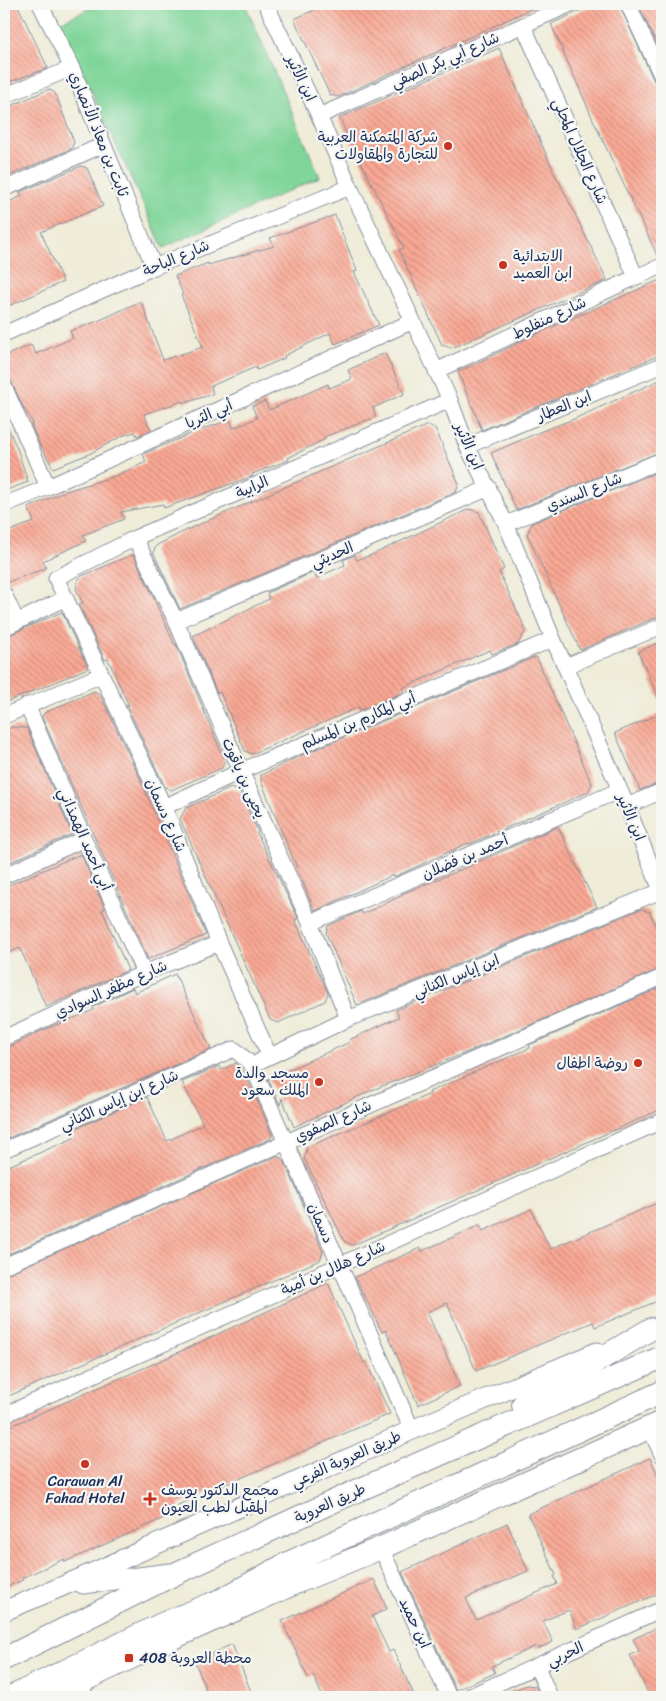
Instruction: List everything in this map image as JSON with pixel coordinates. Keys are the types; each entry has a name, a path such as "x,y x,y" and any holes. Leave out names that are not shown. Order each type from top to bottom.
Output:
{"main road":[{"path":"434,1457 657,1327"},
{"name":"طريق العروبة","path":"4,1659 178,1572 662,1357"},
{"path":"11,1697 162,1624 221,1600 286,1564 662,1392"},
{"path":"49,1697 82,1690 164,1642 381,1548 656,1425"},
{"path":"221,1600 300,1582"}],"street":[{"name":"ثابت بن معاذ الأنصاري","path":"40,4 72,68 154,267"},
{"name":"شارع أبي بكر الصفي","path":"320,116 571,4"},
{"path":"628,4 662,78"},
{"name":"ابن الأثير","path":"272,6 350,187 450,400 466,446 506,524 553,639 627,806 662,892"},
{"name":"شارع الجلال المحلي","path":"523,25 636,277"},
{"path":"4,96 72,68"},
{"path":"4,189 103,144"},
{"name":"شارع الباحة","path":"4,334 154,267 350,187"},
{"name":"شارع منفلوط","path":"436,372 662,266"},
{"name":"أبي الثريا","path":"4,505 413,321"},
{"name":"ابن العطار","path":"466,446 662,365"},
{"path":"4,386 48,486"},
{"name":"الرابية","path":"56,578 135,538 450,400"},
{"name":"شارع السندي","path":"506,524 662,460"},
{"name":"الحديثي","path":"176,622 489,488"},
{"name":"يحيى بن ياقوت","path":"135,538 176,622 310,923 348,1019"},
{"name":"شارع دسمان","path":"56,578 164,807 219,943 269,1056"},
{"path":"4,594 10,625 66,598"},
{"path":"566,666 662,626"},
{"name":"أبي المكارم بن المسلم","path":"164,807 241,771 553,639"},
{"path":"4,716 101,675"},
{"name":"أبي أحمد الهمذاني","path":"27,705 84,839 144,972"},
{"name":"أحمد بن فضلان","path":"310,923 620,790"},
{"path":"627,806 662,791"},
{"path":"4,876 84,839"},
{"name":"ابن إياس الكناني","path":"252,1065 348,1019 662,892"},
{"name":"شارع مظفر السوادي","path":"4,1038 144,972 219,943"},
{"name":"شارع الصفوي","path":"4,1266 662,977"},
{"name":"دسمان","path":"234,1049 252,1065 412,1430"},
{"name":"شارع ابن إياس الكناني","path":"4,1150 234,1049"},
{"name":"شارع هلال بن أمية","path":"4,1415 662,1120"},
{"name":"طريق العروبة الفرعي","path":"4,1611 412,1430 657,1327"},
{"path":"656,1425 662,1455"},
{"name":"ابن حميد","path":"381,1548 449,1697"},
{"path":"63,1586 178,1572"},
{"name":"الحربي","path":"468,1697 662,1609"},
{"path":"537,1667 550,1697"}],"green space":[{"path":"100,4 245,4 320,177 163,248 60,22"}],"building":[{"path":"4,4 17,4 48,68 4,84"},
{"path":"328,4 542,4 338,97 330,95 294,19"},
{"path":"595,4 619,4 654,81 657,85 662,86 662,257 658,257 595,124 551,24"},
{"path":"638,4 662,4 662,55"},
{"path":"499,48 557,179 607,280 452,348 442,345 399,250 404,248 339,118"},
{"path":"49,89 55,93 74,142 71,149 4,178 4,109"},
{"path":"81,166 87,168 103,206 41,232 63,282 4,308 4,204 22,196 20,192"},
{"path":"335,215 357,271 354,272 379,325 335,344 330,333 284,356 285,358 257,370 256,367 211,386 213,394 184,403 183,401 144,414 151,430 137,436 135,432 124,435 89,454 53,468 38,441 31,424 33,423 10,379 4,363 4,356 31,345 36,354 73,338 70,331 98,321 141,301 163,360 203,347 175,276 208,263 208,265 274,246 270,238"},
{"path":"662,279 662,354 482,430 458,372 541,332"},
{"path":"385,353 404,394 373,408 376,417 324,437 325,439 288,458 289,460 252,474 253,476 164,508 163,504 121,512 124,519 83,535 86,541 43,561 46,568 8,582 4,571 4,533 34,522 28,508 63,492 115,476 146,462 143,454 197,431 230,420 233,428 257,418 252,406 265,401 269,410 328,384 329,388 352,379 348,370"},
{"path":"662,379 662,451 516,510 491,453 574,419"},
{"path":"4,418 18,451 28,482 4,491"},
{"path":"428,425 435,428 459,484 456,492 180,609 153,552 157,545 193,527"},
{"path":"662,470 662,615 580,650 527,534 532,523"},
{"path":"469,509 479,512 504,569 499,572 526,630 518,644 492,654 490,650 402,688 404,692 360,710 359,707 252,754 245,751 220,692 217,693 193,636 269,599 267,593 314,572 316,578 345,565 343,560 355,555 357,560 374,554"},
{"path":"131,555 134,556 176,644 225,761 222,768 171,790 165,787 126,704 129,706 108,659 105,660 79,604 83,603 76,589 78,580 82,576"},
{"path":"62,612 88,668 4,703 4,637"},
{"path":"662,641 662,705 638,652"},
{"path":"535,657 592,784 588,792 394,877 393,875 315,911 261,781 261,775 302,755"},
{"path":"94,691 100,694 138,774 206,935 148,959 42,717 44,713"},
{"path":"662,713 662,782 640,790 615,733"},
{"path":"12,727 27,728 72,834 4,865 4,731"},
{"path":"231,788 240,792 257,833 298,918 295,920 328,993 325,1001 278,1023 270,1020 180,819 186,808"},
{"path":"558,827 597,907 357,1005 326,933 328,926 361,911 363,914 402,894"},
{"path":"81,854 105,909 102,910 128,970 46,1007 20,948 4,955 4,887"},
{"path":"641,909 650,912 662,942 662,968 470,1051 370,1091 294,1127 282,1098 280,1105 268,1079 350,1042 349,1040 399,1017 396,1010"},
{"path":"175,974 211,1049 4,1140 4,1050 41,1031 94,1010 93,1007 133,988 135,993"},
{"path":"662,987 662,1109 353,1245 344,1241 304,1158 307,1147 388,1113 430,1094 429,1092 530,1048 529,1045"},
{"path":"236,1063 244,1071 272,1135 270,1139 4,1256 4,1168 74,1138 70,1131 147,1097 167,1141 203,1124 182,1082 219,1066 221,1070"},
{"path":"277,1156 284,1160 314,1230 323,1252 320,1260 4,1398 4,1275"},
{"path":"662,1201 662,1299 595,1327 593,1322 476,1371 447,1303 427,1312 460,1386 418,1405 386,1330 382,1332 355,1277 420,1248 422,1251 480,1225 483,1231 531,1209 550,1249"},
{"path":"328,1283 364,1363 366,1362 390,1414 178,1505 180,1511 65,1562 64,1559 4,1588 4,1429 164,1359"},
{"path":"650,1458 662,1485 662,1592 577,1629 569,1610 543,1621 553,1642 537,1649 536,1646 492,1666 495,1673 456,1690 402,1572 507,1523 528,1571 466,1598 476,1620 557,1584 554,1576 556,1575 528,1514"},
{"path":"374,1579 387,1609 372,1616 389,1652 393,1650 415,1697 323,1697 313,1675 308,1678 282,1621"},
{"path":"662,1625 662,1688 649,1695 630,1655 639,1651 633,1639"},
{"path":"232,1644 253,1697 209,1697 195,1662"},
{"path":"527,1685 535,1686 540,1697 497,1697 497,1696"}],"place":[{"name":"شركة المتمكنة العربية للتجارة والمقاولات","path":"448,146"},
{"name":"الابتدائية ابن العميد","path":"503,265"},
{"name":"روضة اطفال","path":"638,1063"},
{"name":"مسجد والدة الملك سعود","path":"319,1082"},
{"name":"Carawan Al Fahad Hotel","path":"85,1464"},
{"name":"مجمع الدكتور يوسف المقبل لطب العيون","path":"150,1499"},
{"name":"محطة العروبة 408","path":"129,1658"}]}
